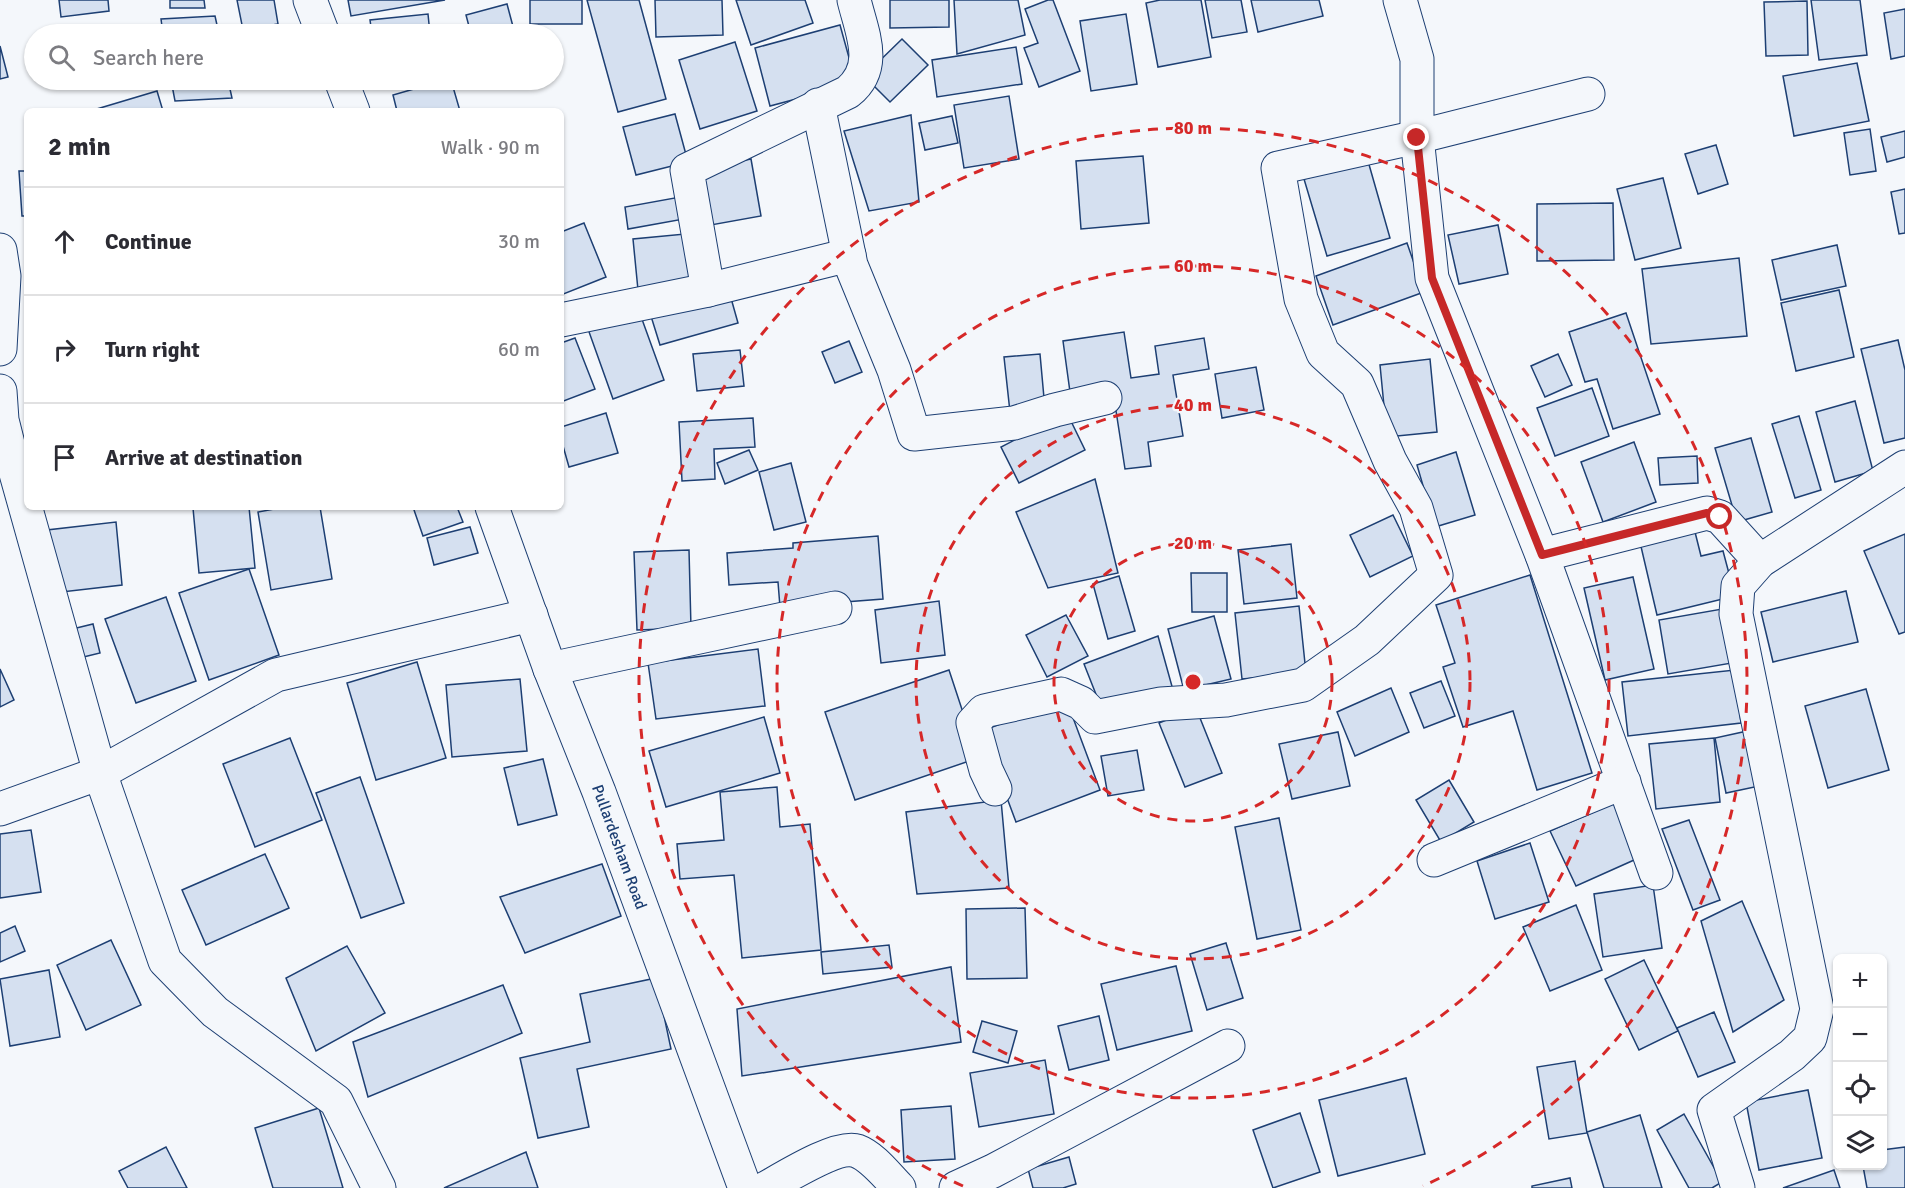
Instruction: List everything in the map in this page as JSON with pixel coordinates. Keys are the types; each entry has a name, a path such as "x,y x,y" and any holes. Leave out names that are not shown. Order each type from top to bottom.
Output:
{"street":[{"path":"310,0 319,24"},
{"path":"708,290 687,170 848,92 858,84 867,57 854,0"},
{"path":"1400,0 1417,59 1417,138 1432,278 1542,555 1656,873"},
{"path":"345,90 352,108"},
{"path":"995,789 986,771 973,723 984,711 1061,694 1081,703 1095,717 1161,704 1226,700 1303,685 1367,640 1436,575 1416,508 1390,461 1357,384 1323,352 1301,299 1278,168 1417,138 1588,94"},
{"path":"818,105 851,265 894,370 914,434 1014,423 1106,398"},
{"path":"0,250 4,276 0,349"},
{"path":"564,319 708,290 849,255"},
{"path":"0,391 2,420 24,502"},
{"path":"1738,1188 1714,1110 1792,1056 1810,1038 1817,1009 1736,614 1738,586 1760,561 1905,467"},
{"path":"26,510 100,773 165,961 215,1012 336,1101 379,1188"},
{"name":"Pullardesham Road","path":"493,510 550,669 599,792 745,1188"},
{"path":"1542,555 1707,513 1720,517 1760,561"},
{"path":"550,669 835,608"},
{"path":"0,809 100,773 276,675 531,615"},
{"path":"1434,860 1624,782"},
{"path":"956,1188 993,1171 1228,1046"},
{"path":"766,1188 834,1153 854,1150 867,1156 900,1188"}],"building":[{"path":"59,0 108,0 109,11 61,17"},
{"path":"170,0 204,0 205,8 170,8"},
{"path":"237,0 274,0 278,24 242,24"},
{"path":"348,0 445,0 351,16"},
{"path":"530,0 582,0 582,24 530,24"},
{"path":"587,0 639,0 666,99 618,112"},
{"path":"655,0 722,0 723,35 656,37"},
{"path":"736,0 805,0 813,23 751,45"},
{"path":"890,0 949,0 949,27 890,28"},
{"path":"954,0 1018,0 1025,35 957,54"},
{"path":"1053,0 1080,71 1039,87 1024,48 1038,43 1025,9"},
{"path":"1160,0 1201,0 1211,57 1158,67 1146,3"},
{"path":"1205,0 1241,0 1247,32 1212,38"},
{"path":"1251,0 1319,0 1323,16 1258,32"},
{"path":"1811,0 1860,0 1867,55 1819,60"},
{"path":"1807,1 1808,55 1766,56 1764,2"},
{"path":"507,4 512,24 468,24 466,15"},
{"path":"1905,9 1905,56 1891,59 1884,13"},
{"path":"428,14 429,24 371,24 370,20"},
{"path":"1126,14 1137,84 1091,91 1080,21"},
{"path":"215,16 217,24 162,24 161,19"},
{"path":"840,25 856,83 770,106 755,48"},
{"path":"902,39 928,65 890,102 864,76"},
{"path":"735,42 757,111 700,129 679,60"},
{"path":"0,46 8,77 0,79"},
{"path":"1016,47 1022,84 937,97 932,60"},
{"path":"1857,63 1869,121 1794,136 1783,76"},
{"path":"173,90 230,90 232,98 175,101"},
{"path":"410,90 454,90 459,108 396,108 393,95"},
{"path":"157,91 162,108 100,108"},
{"path":"1009,96 1019,159 964,168 954,105"},
{"path":"675,114 688,162 636,175 623,127"},
{"path":"911,115 919,202 869,211 844,131"},
{"path":"952,116 958,143 925,150 919,123"},
{"path":"1870,129 1876,171 1850,175 1844,133"},
{"path":"1905,131 1905,157 1887,162 1881,137"},
{"path":"1716,145 1728,184 1698,194 1685,154"},
{"path":"1143,156 1149,223 1081,229 1076,161"},
{"path":"751,159 761,216 711,225 700,169"},
{"path":"1368,161 1390,238 1327,256 1304,179"},
{"path":"19,171 24,171 24,216 22,216"},
{"path":"1663,178 1681,248 1635,260 1617,189"},
{"path":"1905,189 1905,233 1899,234 1891,192"},
{"path":"680,197 684,219 628,229 625,207"},
{"path":"1613,203 1614,260 1537,261 1537,204"},
{"path":"584,223 606,277 564,294 564,231"},
{"path":"1498,225 1508,274 1459,284 1448,235"},
{"path":"685,234 690,285 638,290 633,239"},
{"path":"1407,243 1424,292 1333,325 1316,276"},
{"path":"1837,245 1846,286 1781,300 1772,260"},
{"path":"1739,258 1747,336 1651,344 1642,269"},
{"path":"1839,290 1854,357 1796,371 1781,303"},
{"path":"729,291 738,323 660,345 650,313"},
{"path":"639,311 664,380 613,399 588,329"},
{"path":"1626,313 1660,414 1613,429 1597,379 1585,382 1569,332"},
{"path":"1124,332 1131,378 1159,374 1155,346 1204,338 1209,369 1173,375 1183,436 1148,442 1151,466 1125,469 1112,385 1070,392 1063,341"},
{"path":"575,338 595,389 564,401 564,342"},
{"path":"1898,340 1905,370 1905,438 1884,443 1861,349"},
{"path":"849,341 862,372 835,383 822,352"},
{"path":"740,350 744,386 697,391 693,354"},
{"path":"1040,354 1045,409 1010,412 1004,357"},
{"path":"1558,354 1572,385 1545,397 1531,366"},
{"path":"1430,359 1437,432 1387,437 1380,365"},
{"path":"1256,367 1264,410 1222,418 1215,374"},
{"path":"1592,388 1609,436 1555,456 1537,408"},
{"path":"1855,401 1873,471 1835,482 1816,412"},
{"path":"606,413 618,453 569,467 564,450 564,426"},
{"path":"1067,413 1085,450 1019,483 1001,447"},
{"path":"1799,416 1821,490 1795,498 1772,424"},
{"path":"753,418 755,447 714,449 715,479 682,481 679,422"},
{"path":"1751,438 1772,512 1737,522 1715,448"},
{"path":"1634,442 1656,502 1603,522 1581,462"},
{"path":"749,450 758,470 725,484 717,463"},
{"path":"1456,452 1475,515 1435,527 1417,465"},
{"path":"1697,456 1698,483 1660,485 1658,458"},
{"path":"791,463 806,522 774,530 759,472"},
{"path":"1095,479 1118,573 1048,588 1016,512"},
{"path":"193,510 249,510 255,568 199,573"},
{"path":"320,510 332,579 271,590 258,512"},
{"path":"414,510 458,510 463,522 423,536"},
{"path":"1393,515 1413,556 1370,577 1350,535"},
{"path":"116,522 122,585 53,593 47,530"},
{"path":"1693,524 1701,556 1723,551 1735,596 1657,615 1639,538"},
{"path":"470,527 478,553 434,565 427,538"},
{"path":"1905,534 1905,632 1899,634 1864,551"},
{"path":"878,536 883,599 780,607 778,582 729,585 727,553 793,548 793,543"},
{"path":"1291,544 1297,598 1244,604 1238,550"},
{"path":"689,550 691,628 637,630 634,552"},
{"path":"249,569 279,655 209,680 179,593"},
{"path":"1191,573 1227,573 1227,612 1192,612"},
{"path":"1530,575 1592,773 1537,790 1513,711 1463,727 1443,667 1455,663 1436,605"},
{"path":"1119,576 1135,631 1108,639 1093,584"},
{"path":"1633,577 1654,669 1605,680 1584,588"},
{"path":"1846,591 1858,642 1773,662 1761,612"},
{"path":"166,597 196,681 136,703 105,619"},
{"path":"939,601 945,655 881,663 875,610"},
{"path":"1299,606 1306,673 1242,679 1235,613"},
{"path":"1722,609 1732,663 1668,674 1659,620"},
{"path":"1066,615 1088,656 1047,677 1026,635"},
{"path":"1214,616 1231,679 1184,690 1168,629"},
{"path":"93,624 100,653 71,660 64,631"},
{"path":"1158,636 1173,690 1103,712 1084,664"},
{"path":"758,649 765,706 656,719 648,663"},
{"path":"417,662 446,758 376,780 347,683"},
{"path":"0,669 14,700 0,707"},
{"path":"949,670 978,758 855,800 825,712"},
{"path":"1735,670 1741,723 1628,736 1622,682"},
{"path":"520,679 527,751 452,757 446,685"},
{"path":"1441,681 1455,716 1424,728 1410,693"},
{"path":"1391,688 1409,732 1355,756 1337,712"},
{"path":"1866,689 1889,770 1828,788 1805,706"},
{"path":"1066,699 1100,790 1016,822 982,731"},
{"path":"1196,708 1222,773 1185,787 1159,723"},
{"path":"764,717 780,773 666,807 649,751"},
{"path":"1752,730 1764,785 1726,793 1715,738"},
{"path":"1338,732 1350,786 1292,799 1279,744"},
{"path":"290,738 322,820 255,847 223,764"},
{"path":"1714,738 1720,802 1656,809 1649,744"},
{"path":"1137,750 1144,790 1108,796 1101,756"},
{"path":"543,759 557,815 518,825 504,768"},
{"path":"360,777 404,903 361,918 316,793"},
{"path":"1449,780 1474,822 1441,842 1416,800"},
{"path":"777,787 780,827 810,824 821,950 742,958 734,875 680,879 677,844 724,840 720,792"},
{"path":"1001,800 1009,888 917,894 906,812"},
{"path":"1619,801 1643,856 1576,886 1550,831"},
{"path":"1279,818 1301,930 1257,939 1235,827"},
{"path":"1689,820 1720,900 1693,910 1662,829"},
{"path":"31,830 41,892 0,898 0,834"},
{"path":"1530,843 1549,902 1495,919 1477,861"},
{"path":"265,854 289,908 206,945 182,890"},
{"path":"602,864 621,916 525,953 500,897"},
{"path":"1653,885 1662,948 1603,957 1594,894"},
{"path":"1742,901 1784,1000 1733,1032 1701,921"},
{"path":"1576,905 1602,970 1550,991 1523,927"},
{"path":"1025,908 1027,978 967,979 966,909"},
{"path":"15,926 25,951 0,962 0,933"},
{"path":"111,940 141,1005 86,1030 57,965"},
{"path":"1226,943 1243,998 1207,1010 1190,954"},
{"path":"889,945 892,967 823,974 821,952"},
{"path":"347,946 385,1013 316,1051 286,978"},
{"path":"1644,960 1678,1031 1639,1050 1605,979"},
{"path":"1176,966 1192,1031 1117,1050 1101,984"},
{"path":"951,967 961,1042 742,1076 737,1009"},
{"path":"49,970 60,1037 10,1046 0,979"},
{"path":"656,978 671,1049 577,1069 589,1127 538,1138 520,1058 590,1042 580,994"},
{"path":"503,985 522,1033 368,1097 353,1042"},
{"path":"1714,1012 1735,1062 1698,1077 1677,1028"},
{"path":"1099,1016 1109,1060 1069,1070 1058,1026"},
{"path":"982,1021 1017,1031 1008,1063 973,1052"},
{"path":"1045,1060 1054,1114 979,1127 970,1073"},
{"path":"1575,1061 1587,1133 1549,1139 1537,1067"},
{"path":"1406,1078 1425,1154 1338,1176 1319,1100"},
{"path":"1808,1090 1822,1158 1759,1170 1746,1102"},
{"path":"951,1106 955,1159 904,1162 901,1110"},
{"path":"319,1108 343,1188 273,1188 255,1128"},
{"path":"1300,1113 1320,1172 1273,1188 1253,1130"},
{"path":"1684,1114 1722,1182 1712,1188 1689,1188 1657,1130"},
{"path":"1640,1115 1662,1188 1604,1188 1587,1132"},
{"path":"166,1147 187,1188 128,1188 119,1171"},
{"path":"1905,1147 1905,1188 1867,1188 1864,1170 1887,1170 1887,1149"},
{"path":"526,1152 538,1188 444,1188"},
{"path":"1069,1157 1076,1184 1063,1188 1033,1188 1028,1169"},
{"path":"1834,1170 1840,1188 1783,1188"},
{"path":"1570,1178 1572,1188 1532,1188 1532,1186"}],"route":[{"path":"1417,138 1432,278 1542,555 1707,513 1720,517"}]}
